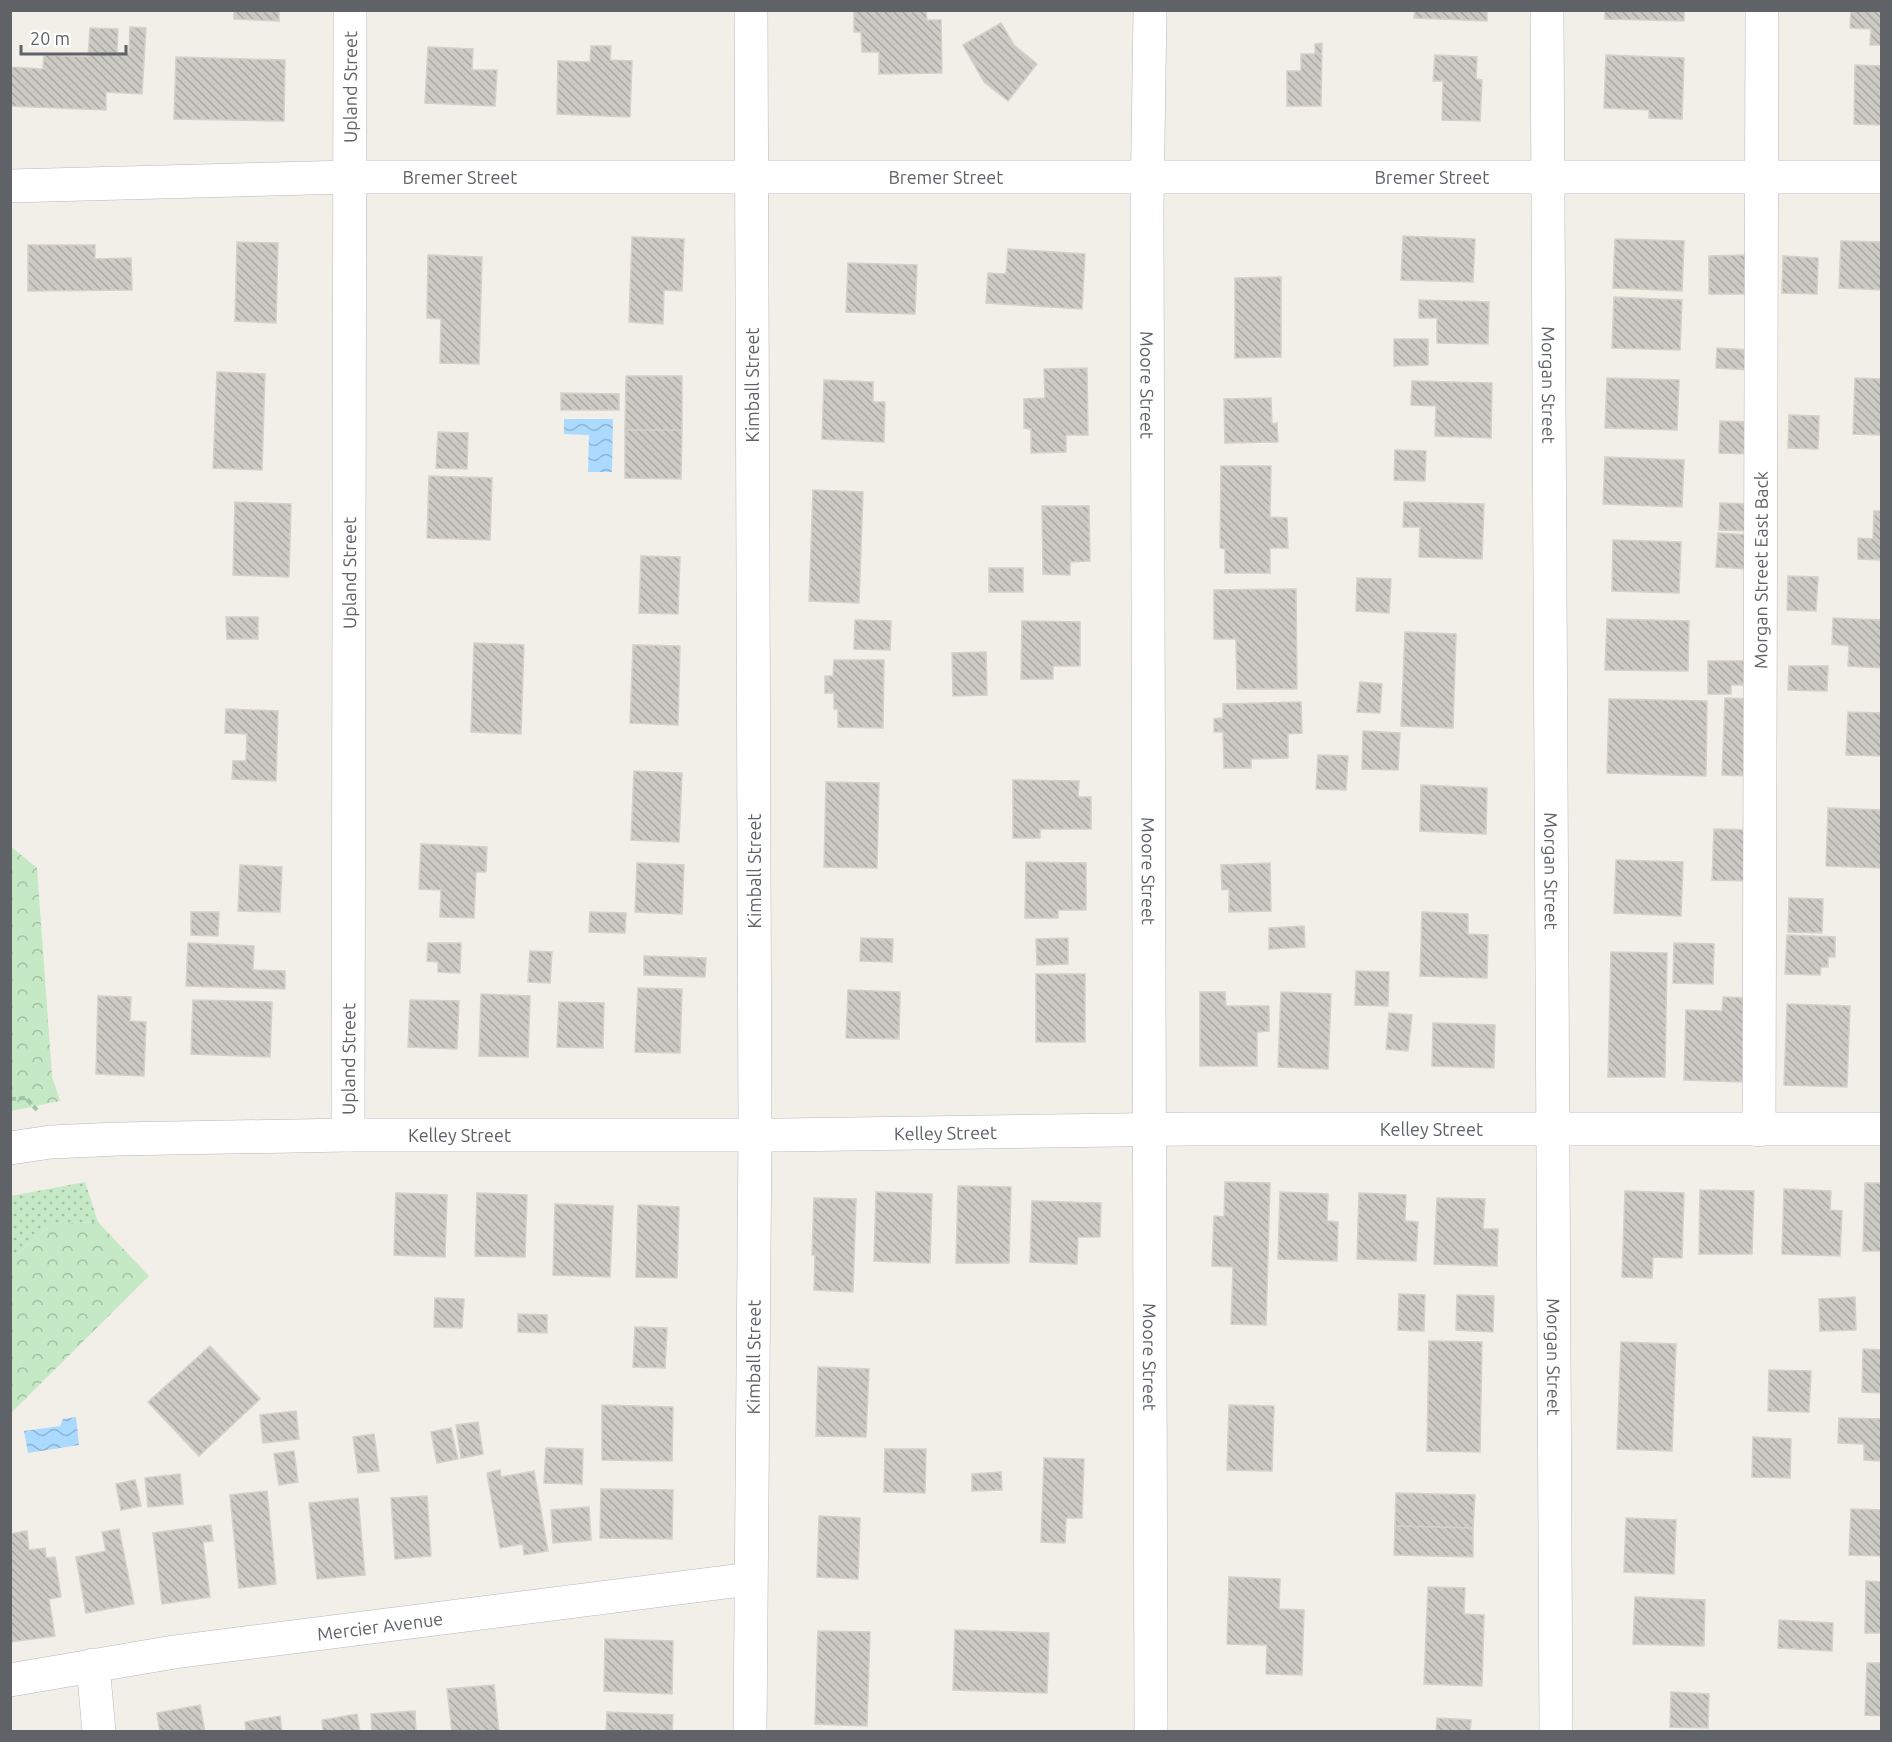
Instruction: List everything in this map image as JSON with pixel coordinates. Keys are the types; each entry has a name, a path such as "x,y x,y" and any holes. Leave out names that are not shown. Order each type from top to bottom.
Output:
{"street":[{"name":"Upland Street","path":"348,1135 350,10"},
{"name":"Kimball Street","path":"750,1731 755,1135 751,10"},
{"name":"Moore Street","path":"1150,10 1148,177 1151,1731"},
{"name":"Morgan Street","path":"1547,10 1551,1131 1556,1731"},
{"name":"Morgan Street East Back","path":"1759,1130 1762,10"},
{"name":"Bremer Street","path":"10,186 95,181 349,177 1881,177"},
{"name":"Kelley Street","path":"10,1148 51,1142 118,1139 348,1135 755,1135 1151,1130 1881,1129"},
{"name":"Mercier Avenue","path":"10,1680 186,1650 750,1579"},
{"path":"93,1665 99,1731"}],"path":[{"path":"10,1099 26,1098 43,1116"}],"green space":[{"path":"10,846 37,868 52,1076 60,1101 11,1111"},
{"path":"85,1182 98,1222 53,1224 11,1259 11,1196"},
{"path":"98,1222 149,1276 11,1413 11,1259 53,1224"}],"water":[{"path":"564,419 613,419 612,472 588,472 589,435 564,434"},
{"path":"76,1417 79,1445 28,1453 24,1431 60,1426 63,1419"}],"building":[{"path":"234,10 279,10 279,21 234,19"},
{"path":"854,10 926,10 927,20 941,20 942,73 879,74 879,52 862,52 861,32 854,32"},
{"path":"1415,10 1487,10 1487,21 1414,18"},
{"path":"1605,10 1684,10 1684,21 1605,19"},
{"path":"1851,10 1882,10 1882,45 1870,45 1871,29 1850,28"},
{"path":"1001,23 1014,45 1037,64 1008,101 984,82 963,45"},
{"path":"130,27 146,28 142,94 106,92 106,110 10,106 10,67 43,69 44,55 88,57 90,28 118,29 117,53 129,53"},
{"path":"1322,43 1321,106 1287,106 1287,71 1301,71 1301,54 1315,54 1315,44"},
{"path":"591,46 611,46 610,60 632,61 630,117 557,114 558,61 590,62"},
{"path":"428,47 473,49 472,70 497,70 495,106 425,103"},
{"path":"1435,55 1477,57 1476,79 1482,80 1480,121 1442,120 1443,81 1433,81"},
{"path":"1606,55 1684,58 1682,119 1649,118 1649,110 1604,108"},
{"path":"176,57 285,60 284,121 174,119"},
{"path":"1855,65 1882,66 1882,125 1854,124"},
{"path":"1403,236 1475,239 1473,282 1401,280"},
{"path":"632,237 684,239 682,291 664,290 663,324 629,322"},
{"path":"1615,239 1684,241 1682,291 1613,288"},
{"path":"1841,241 1882,242 1882,290 1839,288"},
{"path":"237,242 278,243 276,323 235,321"},
{"path":"28,245 95,245 95,259 131,258 132,290 28,291"},
{"path":"1008,249 1085,254 1082,309 986,303 988,273 1006,274"},
{"path":"428,255 482,257 479,364 440,363 441,319 427,318"},
{"path":"1749,255 1749,294 1709,294 1709,256"},
{"path":"1783,256 1818,258 1817,294 1782,293"},
{"path":"848,263 917,265 915,314 846,312"},
{"path":"1281,277 1281,357 1235,358 1235,278"},
{"path":"1614,297 1682,300 1680,350 1612,348"},
{"path":"1419,300 1489,302 1488,344 1437,343 1437,318 1419,318"},
{"path":"1394,339 1428,339 1428,365 1394,366"},
{"path":"1717,348 1751,350 1750,370 1716,368"},
{"path":"1087,368 1088,435 1066,435 1066,452 1031,453 1031,429 1024,428 1024,399 1045,398 1044,369"},
{"path":"217,372 265,374 262,470 213,468"},
{"path":"626,376 682,376 682,430 625,430"},
{"path":"1607,378 1679,380 1677,430 1605,428"},
{"path":"1855,378 1882,379 1882,435 1853,434"},
{"path":"824,380 873,382 873,402 885,402 884,442 822,439"},
{"path":"1412,381 1492,383 1491,438 1435,436 1436,406 1411,405"},
{"path":"561,393 619,394 619,410 561,410"},
{"path":"1271,398 1272,424 1277,423 1278,442 1225,443 1224,399"},
{"path":"1789,415 1819,416 1818,449 1788,448"},
{"path":"1720,421 1750,422 1749,454 1719,453"},
{"path":"625,430 682,430 681,479 625,478"},
{"path":"438,432 468,433 467,469 436,468"},
{"path":"1395,450 1426,451 1425,481 1394,480"},
{"path":"1605,457 1684,460 1682,507 1603,504"},
{"path":"1221,466 1271,466 1270,517 1287,518 1288,548 1270,548 1270,573 1225,573 1225,549 1220,548"},
{"path":"429,476 492,478 490,540 427,538"},
{"path":"813,490 863,492 859,603 809,601"},
{"path":"235,502 291,504 289,577 233,575"},
{"path":"1404,502 1484,504 1482,559 1419,557 1420,527 1403,527"},
{"path":"1720,503 1752,504 1751,531 1719,530"},
{"path":"1042,506 1089,506 1090,561 1070,562 1070,575 1043,574"},
{"path":"1874,511 1882,511 1882,560 1858,559 1858,538 1873,539"},
{"path":"1718,533 1752,535 1750,569 1716,567"},
{"path":"1613,540 1681,542 1679,593 1612,591"},
{"path":"641,556 680,557 678,614 639,613"},
{"path":"989,568 1023,568 1023,592 989,592"},
{"path":"1788,576 1818,577 1816,611 1787,610"},
{"path":"1357,578 1391,579 1389,613 1356,611"},
{"path":"1296,589 1297,689 1237,689 1236,639 1214,639 1214,590"},
{"path":"226,617 258,617 258,639 227,639"},
{"path":"1833,618 1882,620 1882,668 1848,666 1849,646 1832,644"},
{"path":"1607,619 1689,621 1688,671 1605,670"},
{"path":"855,620 891,621 890,650 854,649"},
{"path":"1022,621 1080,622 1080,666 1053,666 1053,679 1021,679"},
{"path":"1405,632 1456,634 1453,728 1401,726"},
{"path":"474,643 524,645 521,734 471,732"},
{"path":"633,645 680,646 678,725 630,723"},
{"path":"986,652 987,695 953,696 952,653"},
{"path":"834,660 884,660 883,728 838,727 838,709 834,709 834,693 825,693 825,676 833,676"},
{"path":"1708,661 1747,661 1747,685 1731,685 1731,694 1708,694"},
{"path":"1789,666 1828,666 1827,691 1788,690"},
{"path":"1360,682 1382,684 1380,713 1357,712"},
{"path":"1725,698 1752,699 1749,776 1722,775"},
{"path":"1609,699 1707,701 1706,776 1607,773"},
{"path":"1301,702 1302,733 1288,734 1288,758 1251,759 1251,768 1224,768 1223,732 1214,732 1214,719 1223,718 1223,704"},
{"path":"226,709 278,711 276,781 232,779 233,761 246,761 247,734 225,733"},
{"path":"1848,712 1882,713 1882,756 1846,755"},
{"path":"1363,731 1400,733 1398,770 1362,769"},
{"path":"1318,755 1348,756 1346,790 1316,789"},
{"path":"634,771 682,773 679,842 631,840"},
{"path":"1013,780 1079,781 1078,797 1091,797 1091,829 1040,829 1040,838 1013,838"},
{"path":"826,782 879,783 877,868 824,867"},
{"path":"1421,785 1487,788 1486,834 1420,831"},
{"path":"1828,808 1882,810 1882,868 1826,866"},
{"path":"1714,829 1751,830 1749,881 1712,880"},
{"path":"421,844 487,847 486,872 476,872 474,918 440,917 441,890 419,889"},
{"path":"1616,860 1683,862 1681,916 1614,913"},
{"path":"1026,862 1086,863 1086,910 1058,910 1058,918 1025,918"},
{"path":"637,863 684,865 682,914 635,912"},
{"path":"1270,863 1271,911 1229,912 1229,889 1222,890 1221,865"},
{"path":"240,865 282,867 280,912 238,911"},
{"path":"1789,898 1823,899 1822,933 1788,932"},
{"path":"191,912 219,912 218,936 191,935"},
{"path":"590,912 626,913 625,933 589,932"},
{"path":"1422,912 1468,914 1468,934 1488,935 1487,978 1420,976"},
{"path":"1304,926 1305,947 1269,949 1269,928"},
{"path":"1787,935 1835,937 1835,957 1828,957 1828,967 1821,967 1820,975 1785,974"},
{"path":"861,938 893,939 892,962 860,961"},
{"path":"1068,938 1068,964 1037,965 1036,939"},
{"path":"188,943 254,946 253,970 285,971 285,989 186,986"},
{"path":"428,943 461,943 460,973 438,972 438,962 427,961"},
{"path":"1674,943 1714,944 1713,984 1673,983"},
{"path":"530,951 552,952 550,983 528,982"},
{"path":"1611,952 1667,953 1665,1077 1608,1077"},
{"path":"644,956 706,958 705,977 644,975"},
{"path":"1356,971 1389,972 1388,1006 1355,1005"},
{"path":"1036,974 1085,974 1085,1042 1036,1042"},
{"path":"638,988 682,989 680,1053 635,1052"},
{"path":"848,990 900,992 899,1039 846,1038"},
{"path":"1200,992 1225,992 1226,1006 1269,1006 1269,1031 1257,1032 1257,1066 1200,1066"},
{"path":"1281,992 1331,994 1328,1069 1278,1067"},
{"path":"481,994 530,996 528,1057 479,1056"},
{"path":"98,996 131,997 130,1021 146,1022 144,1076 96,1074"},
{"path":"1723,997 1747,998 1744,1082 1684,1080 1686,1010 1722,1011"},
{"path":"193,1000 272,1002 270,1057 191,1054"},
{"path":"410,1000 459,1001 457,1049 408,1047"},
{"path":"559,1002 604,1003 603,1048 557,1047"},
{"path":"1787,1004 1850,1006 1847,1087 1784,1085"},
{"path":"1389,1013 1412,1015 1408,1051 1386,1049"},
{"path":"1433,1023 1495,1025 1494,1068 1432,1066"},
{"path":"1225,1182 1270,1183 1266,1325 1231,1324 1233,1267 1212,1266 1214,1216 1224,1217"},
{"path":"1865,1183 1882,1183 1882,1251 1863,1251"},
{"path":"958,1186 1011,1187 1009,1263 956,1263"},
{"path":"1784,1189 1831,1191 1830,1210 1842,1211 1840,1256 1782,1254"},
{"path":"1700,1190 1754,1191 1752,1254 1699,1254"},
{"path":"1625,1191 1684,1193 1682,1258 1653,1257 1652,1278 1622,1277"},
{"path":"876,1192 932,1194 930,1263 874,1261"},
{"path":"1280,1192 1328,1194 1327,1221 1338,1222 1337,1261 1278,1259"},
{"path":"396,1193 447,1195 445,1257 394,1255"},
{"path":"477,1193 527,1195 525,1257 475,1256"},
{"path":"1359,1193 1406,1195 1405,1221 1418,1222 1416,1261 1357,1259"},
{"path":"814,1198 856,1199 853,1292 814,1290 815,1255 812,1255"},
{"path":"1437,1198 1485,1199 1483,1229 1498,1229 1497,1266 1434,1264"},
{"path":"1032,1201 1101,1203 1100,1237 1078,1237 1077,1264 1030,1262"},
{"path":"555,1204 613,1206 610,1277 553,1275"},
{"path":"638,1205 679,1207 677,1278 636,1277"},
{"path":"1399,1294 1425,1295 1424,1331 1398,1330"},
{"path":"1457,1295 1494,1296 1493,1332 1456,1330"},
{"path":"1855,1297 1856,1330 1820,1331 1819,1299"},
{"path":"435,1298 464,1299 462,1328 434,1327"},
{"path":"518,1314 547,1315 547,1333 518,1332"},
{"path":"635,1327 667,1328 665,1368 633,1367"},
{"path":"1429,1341 1482,1342 1480,1452 1427,1451"},
{"path":"1621,1342 1676,1344 1672,1451 1617,1449"},
{"path":"210,1346 260,1399 199,1456 148,1402"},
{"path":"1863,1349 1882,1350 1882,1393 1862,1392"},
{"path":"818,1367 869,1369 866,1437 816,1436"},
{"path":"1769,1370 1811,1371 1809,1412 1768,1411"},
{"path":"602,1405 673,1407 672,1461 602,1460"},
{"path":"1229,1405 1274,1406 1272,1471 1227,1470"},
{"path":"296,1411 299,1439 263,1443 260,1415"},
{"path":"1839,1418 1882,1419 1882,1461 1864,1460 1864,1444 1838,1443"},
{"path":"478,1422 483,1454 461,1458 456,1425"},
{"path":"451,1428 458,1459 437,1463 431,1432"},
{"path":"374,1434 379,1471 358,1473 353,1437"},
{"path":"1753,1437 1791,1439 1790,1478 1752,1477"},
{"path":"546,1448 583,1449 582,1484 544,1483"},
{"path":"885,1449 926,1449 925,1493 884,1492"},
{"path":"294,1451 298,1482 279,1485 274,1454"},
{"path":"1044,1458 1084,1459 1082,1518 1066,1518 1065,1543 1041,1542"},
{"path":"500,1470 501,1477 534,1471 548,1551 524,1555 523,1544 500,1548 487,1473"},
{"path":"1001,1472 1002,1490 972,1491 972,1474"},
{"path":"180,1474 183,1504 148,1507 145,1478"},
{"path":"135,1480 141,1506 121,1510 116,1484"},
{"path":"601,1489 673,1490 672,1539 600,1538"},
{"path":"267,1491 276,1584 239,1588 230,1495"},
{"path":"1396,1493 1475,1495 1473,1528 1395,1526"},
{"path":"427,1496 431,1556 395,1559 391,1498"},
{"path":"358,1498 365,1575 317,1579 309,1503"},
{"path":"589,1507 591,1540 553,1543 551,1510"},
{"path":"1851,1509 1882,1510 1882,1556 1849,1555"},
{"path":"819,1516 860,1518 858,1579 817,1577"},
{"path":"1626,1518 1676,1520 1674,1574 1624,1572"},
{"path":"211,1525 213,1541 203,1542 210,1597 162,1604 153,1533"},
{"path":"1395,1526 1473,1528 1473,1557 1394,1555"},
{"path":"119,1529 134,1604 86,1613 76,1557 106,1551 102,1532"},
{"path":"27,1531 29,1550 45,1548 46,1558 55,1557 61,1597 49,1599 55,1636 10,1642 10,1534"},
{"path":"1229,1577 1280,1579 1279,1609 1304,1610 1302,1675 1266,1674 1267,1645 1227,1644"},
{"path":"1866,1581 1882,1582 1882,1633 1865,1633"},
{"path":"1428,1587 1465,1588 1464,1614 1484,1615 1482,1686 1424,1684"},
{"path":"1635,1597 1705,1600 1704,1646 1633,1644"},
{"path":"1779,1620 1833,1623 1832,1651 1778,1648"},
{"path":"955,1630 1049,1633 1047,1693 953,1690"},
{"path":"818,1631 870,1632 867,1726 815,1724"},
{"path":"605,1639 673,1641 672,1694 604,1691"},
{"path":"1867,1663 1882,1663 1882,1716 1865,1715"},
{"path":"494,1685 499,1732 452,1732 447,1689"},
{"path":"1671,1692 1709,1694 1708,1728 1670,1727"},
{"path":"200,1705 205,1732 160,1732 157,1713"},
{"path":"415,1711 416,1732 372,1732 371,1714"},
{"path":"607,1712 673,1715 672,1732 606,1732"},
{"path":"357,1714 360,1732 323,1732 322,1720"},
{"path":"280,1716 282,1732 246,1732 245,1722"},
{"path":"1437,1718 1471,1720 1470,1732 1436,1732"}]}
